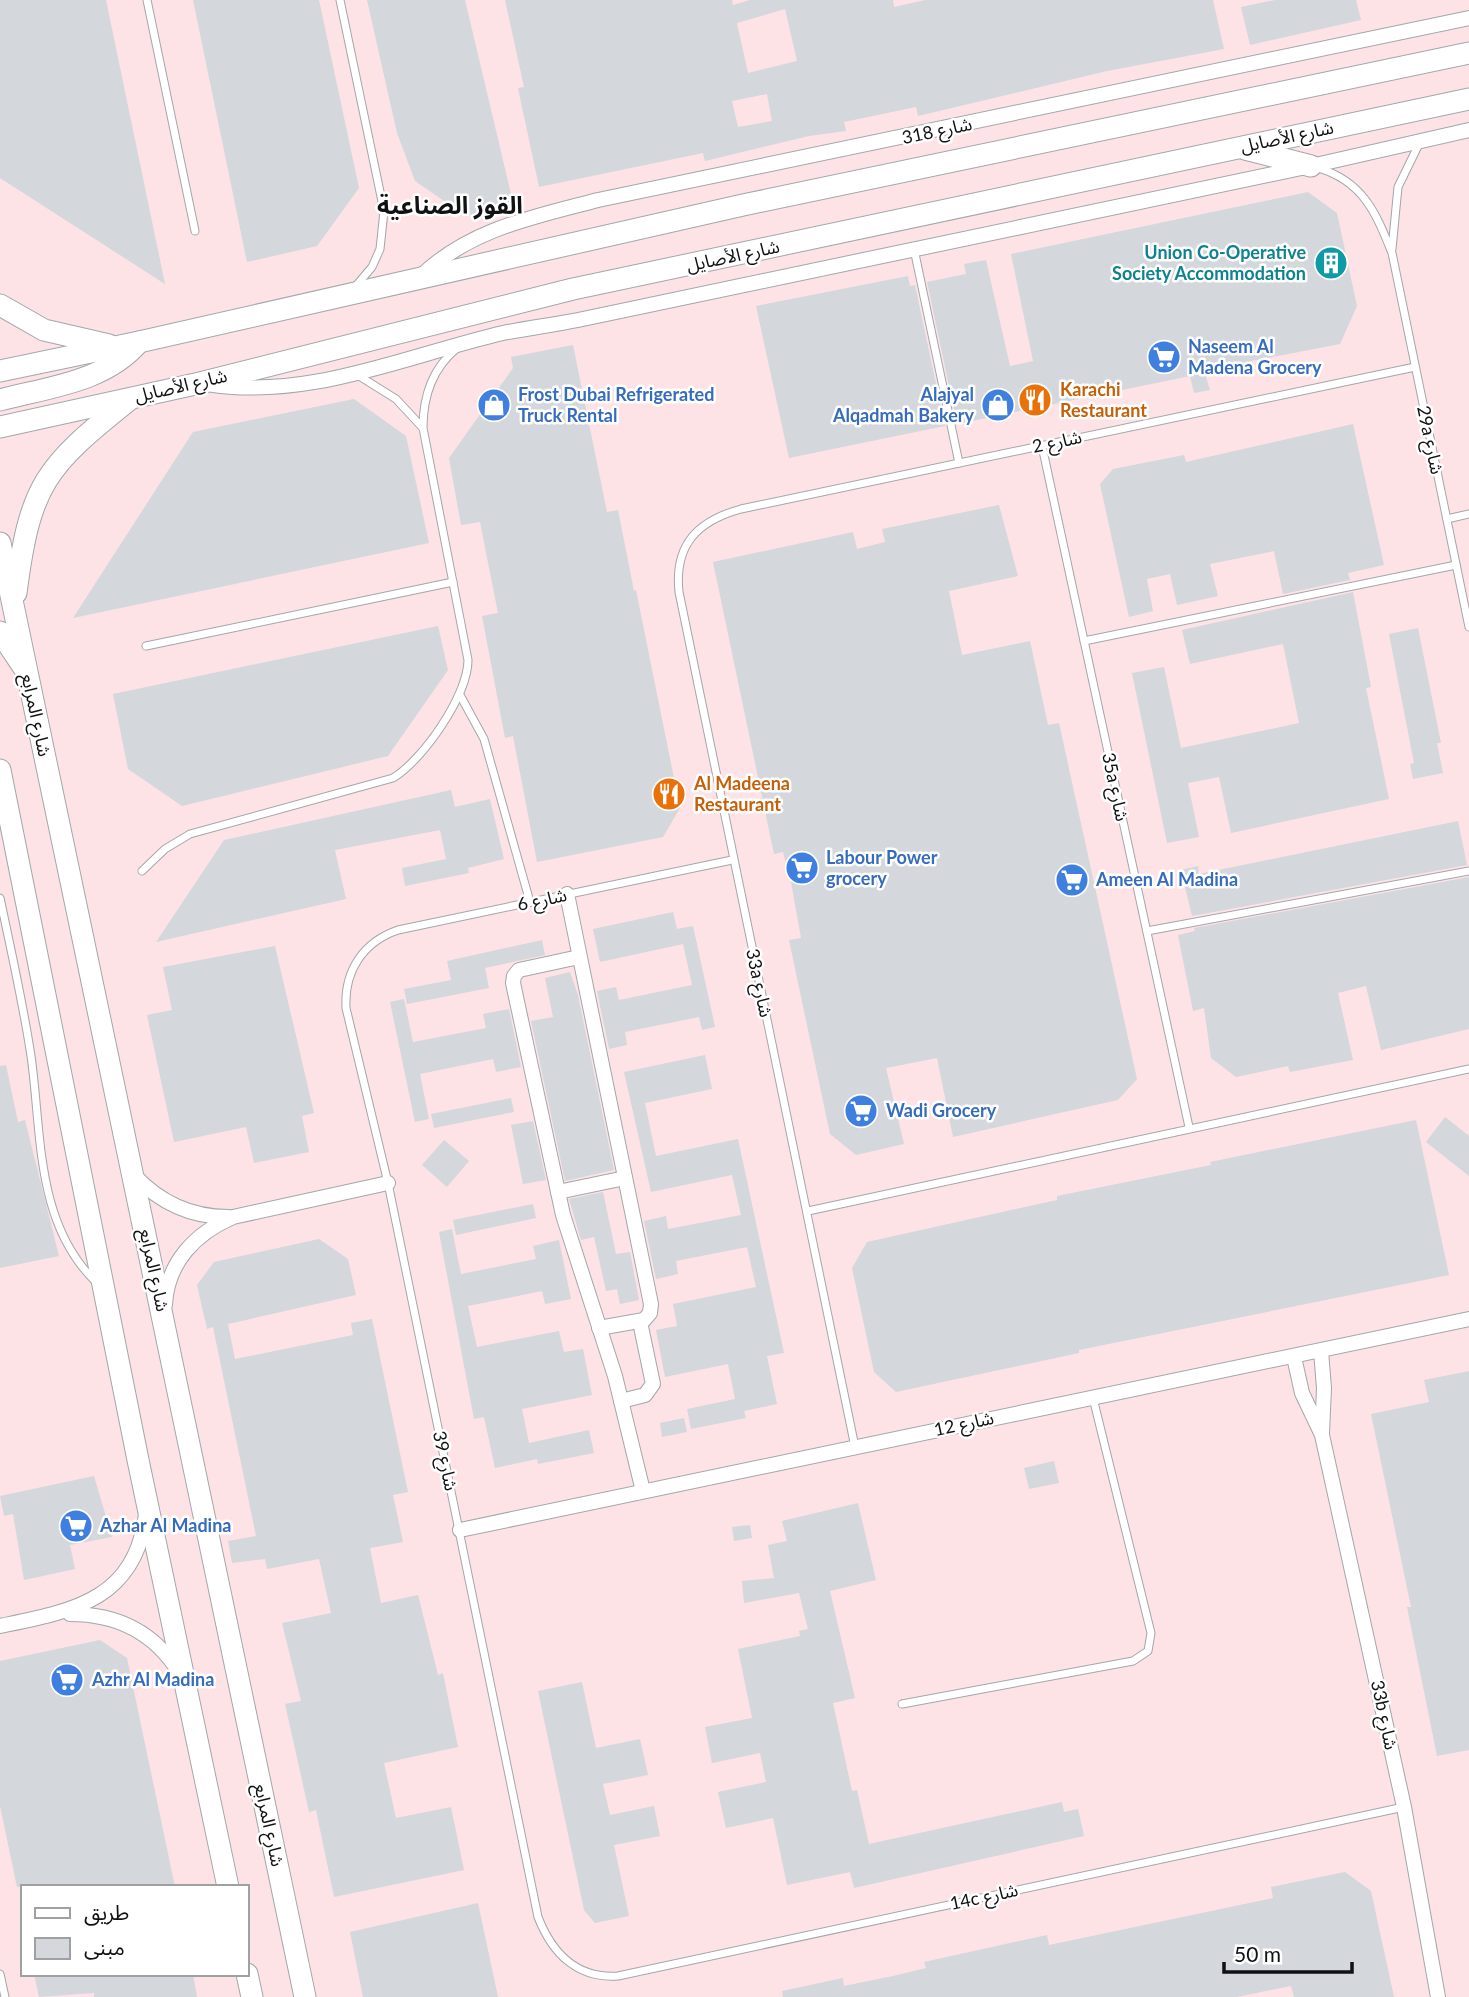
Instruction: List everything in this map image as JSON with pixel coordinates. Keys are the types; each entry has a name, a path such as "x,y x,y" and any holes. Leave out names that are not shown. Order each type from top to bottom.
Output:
{"main road":[{"path":"0,371 118,347 743,205 1469,53"},
{"name":"شارع الأصايل","path":"0,427 200,383 573,289 1469,99"},
{"path":"1239,147 1311,166"},
{"path":"0,305 44,330 118,347"},
{"path":"0,400 101,373 119,362 139,342"},
{"path":"15,609 24,531 45,481 67,451 132,398"},
{"name":"شارع المرابع","path":"0,543 305,1997"},
{"path":"0,632 27,672"},
{"path":"0,770 147,1502 228,1885"},
{"path":"247,1976 251,1997"}],"street":[{"name":"شارع 318","path":"420,277 450,251 484,233 598,200 1469,18"},
{"path":"200,383 275,388 352,372 503,333 1311,166 1469,130"},
{"path":"567,894 651,1304 648,1318 640,1322 599,1328"},
{"path":"579,957 519,970 513,979 569,1237 621,1401 643,1491"},
{"path":"134,1175 154,1194 178,1209 214,1217 233,1217 388,1183"},
{"path":"558,1192 625,1178"},
{"path":"164,1317 169,1282 185,1250 207,1231 233,1217"},
{"name":"شارع 12","path":"460,1530 1469,1319"},
{"path":"621,1401 645,1395 653,1384 640,1322"},
{"name":"33b شارع","path":"1321,1351 1324,1388 1322,1435"},
{"name":"33b شارع","path":"1294,1357 1302,1393 1322,1435 1404,1807 1438,1997"},
{"path":"0,1626 55,1615 90,1602 120,1579 140,1542 147,1502"},
{"path":"55,1615 105,1617 137,1629 162,1649 185,1682"}],"lane":[{"path":"147,0 195,232"},
{"path":"340,0 384,211 380,249 372,267 346,295"},
{"name":"29a شارع","path":"1392,253 1398,187 1419,143"},
{"name":"29a شارع","path":"1311,166 1342,178 1367,197 1392,253 1469,627"},
{"path":"914,249 959,463"},
{"path":"142,871 172,843 190,834 393,778 417,757 460,695 467,678 468,660 423,428 424,404 431,382 444,361 461,345"},
{"name":"شارع 2","path":"702,525 741,509 1415,367"},
{"path":"352,372 386,391 423,428"},
{"name":"35a شارع","path":"1042,446 1189,1127"},
{"path":"1447,519 1469,514"},
{"name":"33a شارع","path":"702,525 682,555 678,579 732,860 808,1210 855,1447"},
{"path":"1084,641 1456,565"},
{"path":"146,646 453,582"},
{"path":"460,695 484,739 530,902"},
{"name":"شارع 6","path":"360,956 377,939 398,930 732,860"},
{"path":"1147,931 1469,871"},
{"path":"0,898 30,1053 38,1144 46,1184 68,1245 83,1269 104,1290"},
{"name":"شارع 39","path":"360,956 347,986 346,1008 388,1183 538,1917 549,1941 567,1961"},
{"path":"808,1210 1469,1069"},
{"path":"902,1704 1133,1661 1148,1651 1151,1633 1093,1398"},
{"name":"14c شارع","path":"567,1961 586,1972 618,1976 1404,1807"},
{"path":"0,1974 5,1997"}],"shaded area":[{"path":"0,0 1469,0 1469,1997 0,1997"}],"building":[{"path":"0,0 106,0 165,284 0,178"},
{"path":"193,0 319,0 359,188 317,246 247,262"},
{"path":"367,0 465,0 513,202 466,216 415,181 397,133"},
{"path":"505,0 732,0 733,5 750,0 893,0 894,7 925,0 1213,0 1224,49 1107,71 918,116 916,107 844,122 846,131 809,136 705,161 703,153 539,187 518,88 524,87","holes":["785,9 797,61 748,73 737,23","767,94 772,121 738,127 732,101"]},
{"path":"1275,0 1356,0 1361,20 1250,45 1241,7"},
{"path":"1308,192 1337,213 1357,306 1340,344 1204,370 1210,390 1194,393 1190,376 957,424 927,282 966,274 964,264 986,260 1010,366 1033,361 1011,254"},
{"path":"908,276 910,286 915,285 945,426 789,458 756,306"},
{"path":"573,345 607,512 618,510 680,808 663,837 537,862 513,736 505,738 482,616 498,613 480,522 461,525 449,458 513,368 511,357"},
{"path":"354,399 406,436 429,543 73,618 193,432"},
{"path":"1353,424 1384,565 1348,573 1350,580 1283,594 1274,551 1210,564 1218,596 1177,605 1170,574 1147,579 1153,611 1129,617 1100,484 1113,469 1184,455 1186,462"},
{"path":"999,505 1018,576 949,591 962,655 1030,641 1048,725 1059,723 1137,1079 1118,1100 953,1137 937,1058 886,1068 904,1144 856,1155 830,1134 789,940 801,938 791,882 783,852 774,854 713,562 853,532 857,549 885,542 882,529"},
{"path":"1353,592 1371,687 1366,688 1389,799 1231,833 1219,777 1188,783 1199,837 1167,843 1132,673 1164,667 1181,748 1299,723 1283,644 1190,664 1182,630"},
{"path":"438,626 448,670 388,756 182,806 128,769 113,694"},
{"path":"1418,628 1441,743 1437,743 1443,773 1413,779 1410,764 1414,763 1389,634"},
{"path":"451,790 455,807 490,799 504,859 468,868 469,873 405,886 402,868 446,859 440,830 335,850 346,899 156,942 224,840"},
{"path":"1458,821 1467,865 1192,916 1181,870 1198,866 1199,874"},
{"path":"1469,877 1469,1029 1381,1050 1366,986 1338,993 1353,1060 1290,1072 1288,1066 1236,1077 1211,1058 1204,1008 1193,1011 1178,935 1195,931 1194,928"},
{"path":"673,912 677,929 693,926 715,1027 702,1030 699,1017 625,1032 627,1045 609,1049 597,991 616,987 619,1000 692,985 683,944 600,962 593,929"},
{"path":"542,940 545,955 485,968 489,988 407,1004 404,989 451,980 447,961"},
{"path":"275,946 314,1113 302,1116 309,1152 254,1163 246,1127 174,1142 147,1015 172,1010 163,967"},
{"path":"570,972 578,995 614,1170 565,1181 531,1021 553,1017 545,978"},
{"path":"404,999 413,1042 486,1028 483,1014 509,1009 521,1067 496,1072 493,1059 420,1074 429,1119 415,1122 390,1002"},
{"path":"705,1055 712,1089 645,1103 656,1156 738,1139 784,1353 767,1356 777,1404 744,1411 746,1418 691,1429 687,1409 735,1399 728,1364 665,1377 656,1330 677,1326 673,1304 756,1287 747,1247 676,1261 678,1274 656,1279 644,1221 666,1216 668,1229 741,1215 732,1175 651,1192 624,1072"},
{"path":"6,1065 18,1122 25,1120 59,1256 0,1268 0,1066"},
{"path":"511,1098 514,1112 434,1128 431,1114"},
{"path":"1445,1117 1469,1136 1469,1176 1426,1142"},
{"path":"1416,1120 1449,1275 1079,1350 1079,1353 896,1392 874,1372 852,1268 867,1242 1057,1200 1057,1196 1211,1165 1210,1162"},
{"path":"533,1121 546,1180 523,1184 511,1125"},
{"path":"444,1140 469,1161 447,1187 422,1165"},
{"path":"603,1192 616,1254 630,1252 639,1300 620,1304 617,1289 606,1291 594,1237 581,1240 569,1199"},
{"path":"533,1204 536,1218 456,1235 453,1220"},
{"path":"452,1229 461,1274 536,1259 533,1246 559,1240 571,1299 545,1304 542,1291 468,1306 477,1347 559,1331 564,1352 583,1349 592,1395 522,1409 529,1443 589,1430 594,1453 538,1464 537,1459 495,1468 484,1417 474,1419 439,1232"},
{"path":"319,1239 348,1259 356,1295 228,1324 235,1359 353,1335 351,1323 372,1319 408,1492 393,1495 403,1542 370,1548 381,1603 418,1595 438,1675 443,1673 458,1747 384,1763 396,1818 451,1807 464,1870 334,1897 316,1810 309,1812 285,1704 301,1701 282,1623 331,1613 319,1559 267,1569 265,1559 232,1563 228,1541 256,1536 213,1327 207,1329 197,1285 214,1262"},
{"path":"1469,1371 1469,1750 1437,1756 1407,1607 1411,1607 1371,1414 1429,1402 1424,1380"},
{"path":"684,1418 687,1432 662,1437 660,1423"},
{"path":"1054,1461 1059,1483 1029,1489 1024,1468"},
{"path":"94,1476 112,1537 70,1545 75,1569 24,1580 13,1514 4,1516 0,1496"},
{"path":"858,1503 876,1580 830,1591 855,1698 833,1703 852,1791 857,1790 869,1844 1062,1802 1064,1812 1078,1809 1084,1836 854,1888 850,1872 787,1885 773,1818 726,1828 718,1792 766,1782 760,1753 712,1763 705,1727 752,1718 738,1649 800,1636 799,1631 808,1629 799,1593 744,1603 742,1581 774,1578 768,1545 787,1541 782,1521"},
{"path":"750,1525 752,1538 734,1541 732,1527"},
{"path":"100,1640 127,1658 175,1885 17,1887 0,1806 0,1661"},
{"path":"582,1682 596,1748 640,1739 648,1775 603,1784 610,1815 654,1806 660,1836 614,1845 629,1916 595,1923 584,1910 538,1691"},
{"path":"1345,1872 1371,1891 1394,1997 1294,1997 1291,1986 1237,1997 783,1997 782,1991 843,1978 844,1986 893,1976 926,1968 924,1962 1047,1935 1049,1945 1273,1898 1271,1887"},
{"path":"478,1903 498,1997 363,1997 350,1932"},
{"path":"34,1976 193,1976 197,1997 94,1997 94,1993 39,1997"}],"place":[{"name":"Union Co-Operative Society Accommodation","path":"1331,263"},
{"name":"Naseem Al Madena Grocery","path":"1164,357"},
{"name":"Karachi Restaurant","path":"1035,400"},
{"name":"Frost Dubai Refrigerated Truck Rental","path":"494,405"},
{"name":"Alajyal Alqadmah Bakery","path":"998,405"},
{"name":"Al Madeena Restaurant","path":"669,794"},
{"name":"Labour Power grocery","path":"802,868"},
{"name":"Ameen Al Madina","path":"1072,880"},
{"name":"Wadi Grocery","path":"861,1111"},
{"name":"Azhar Al Madina","path":"76,1526"},
{"name":"Azhr Al Madina","path":"67,1680"}],"district":[{"name":"القوز الصناعية","path":"450,206"}]}
